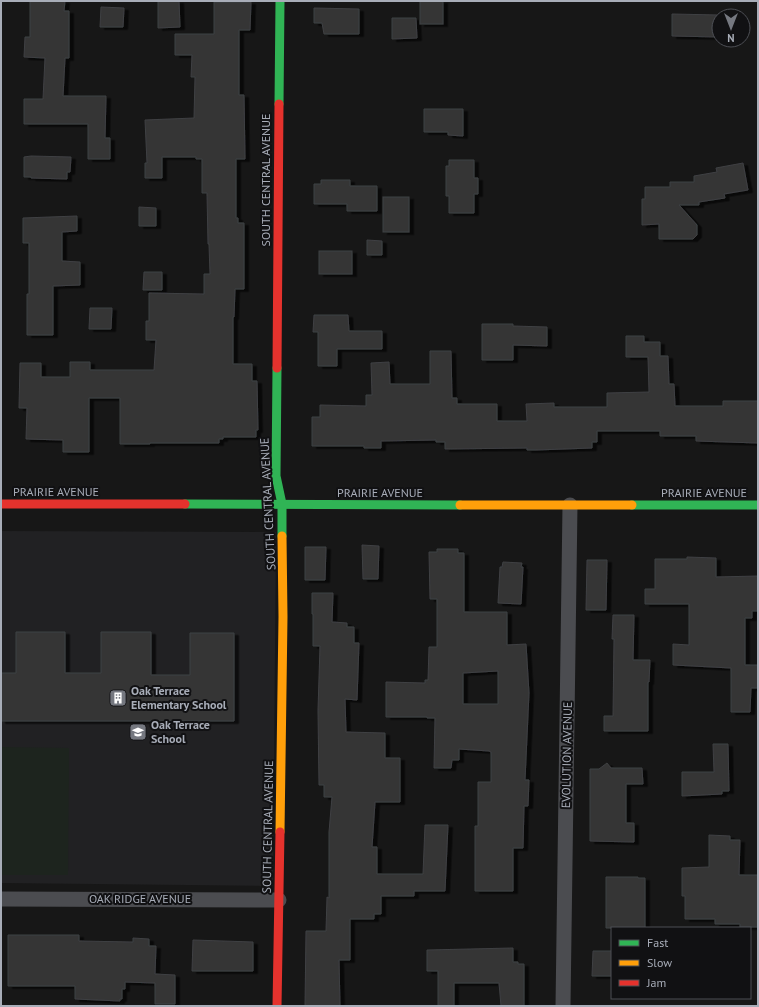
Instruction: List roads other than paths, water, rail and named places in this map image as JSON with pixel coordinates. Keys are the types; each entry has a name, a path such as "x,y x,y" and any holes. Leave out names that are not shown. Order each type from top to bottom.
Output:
{"street":[{"name":"SOUTH CENTRAL AVENUE","path":"277,1006 283,621 282,504 276,476 280,1"},
{"name":"PRAIRIE AVENUE","path":"1,504 758,505"},
{"name":"EVOLUTION AVENUE","path":"563,1006 570,505"},
{"name":"OAK RIDGE AVENUE","path":"1,899 279,900"}],"place":[{"name":"Oak Terrace Elementary School","path":"118,698"},
{"name":"Oak Terrace School","path":"138,732"}]}
